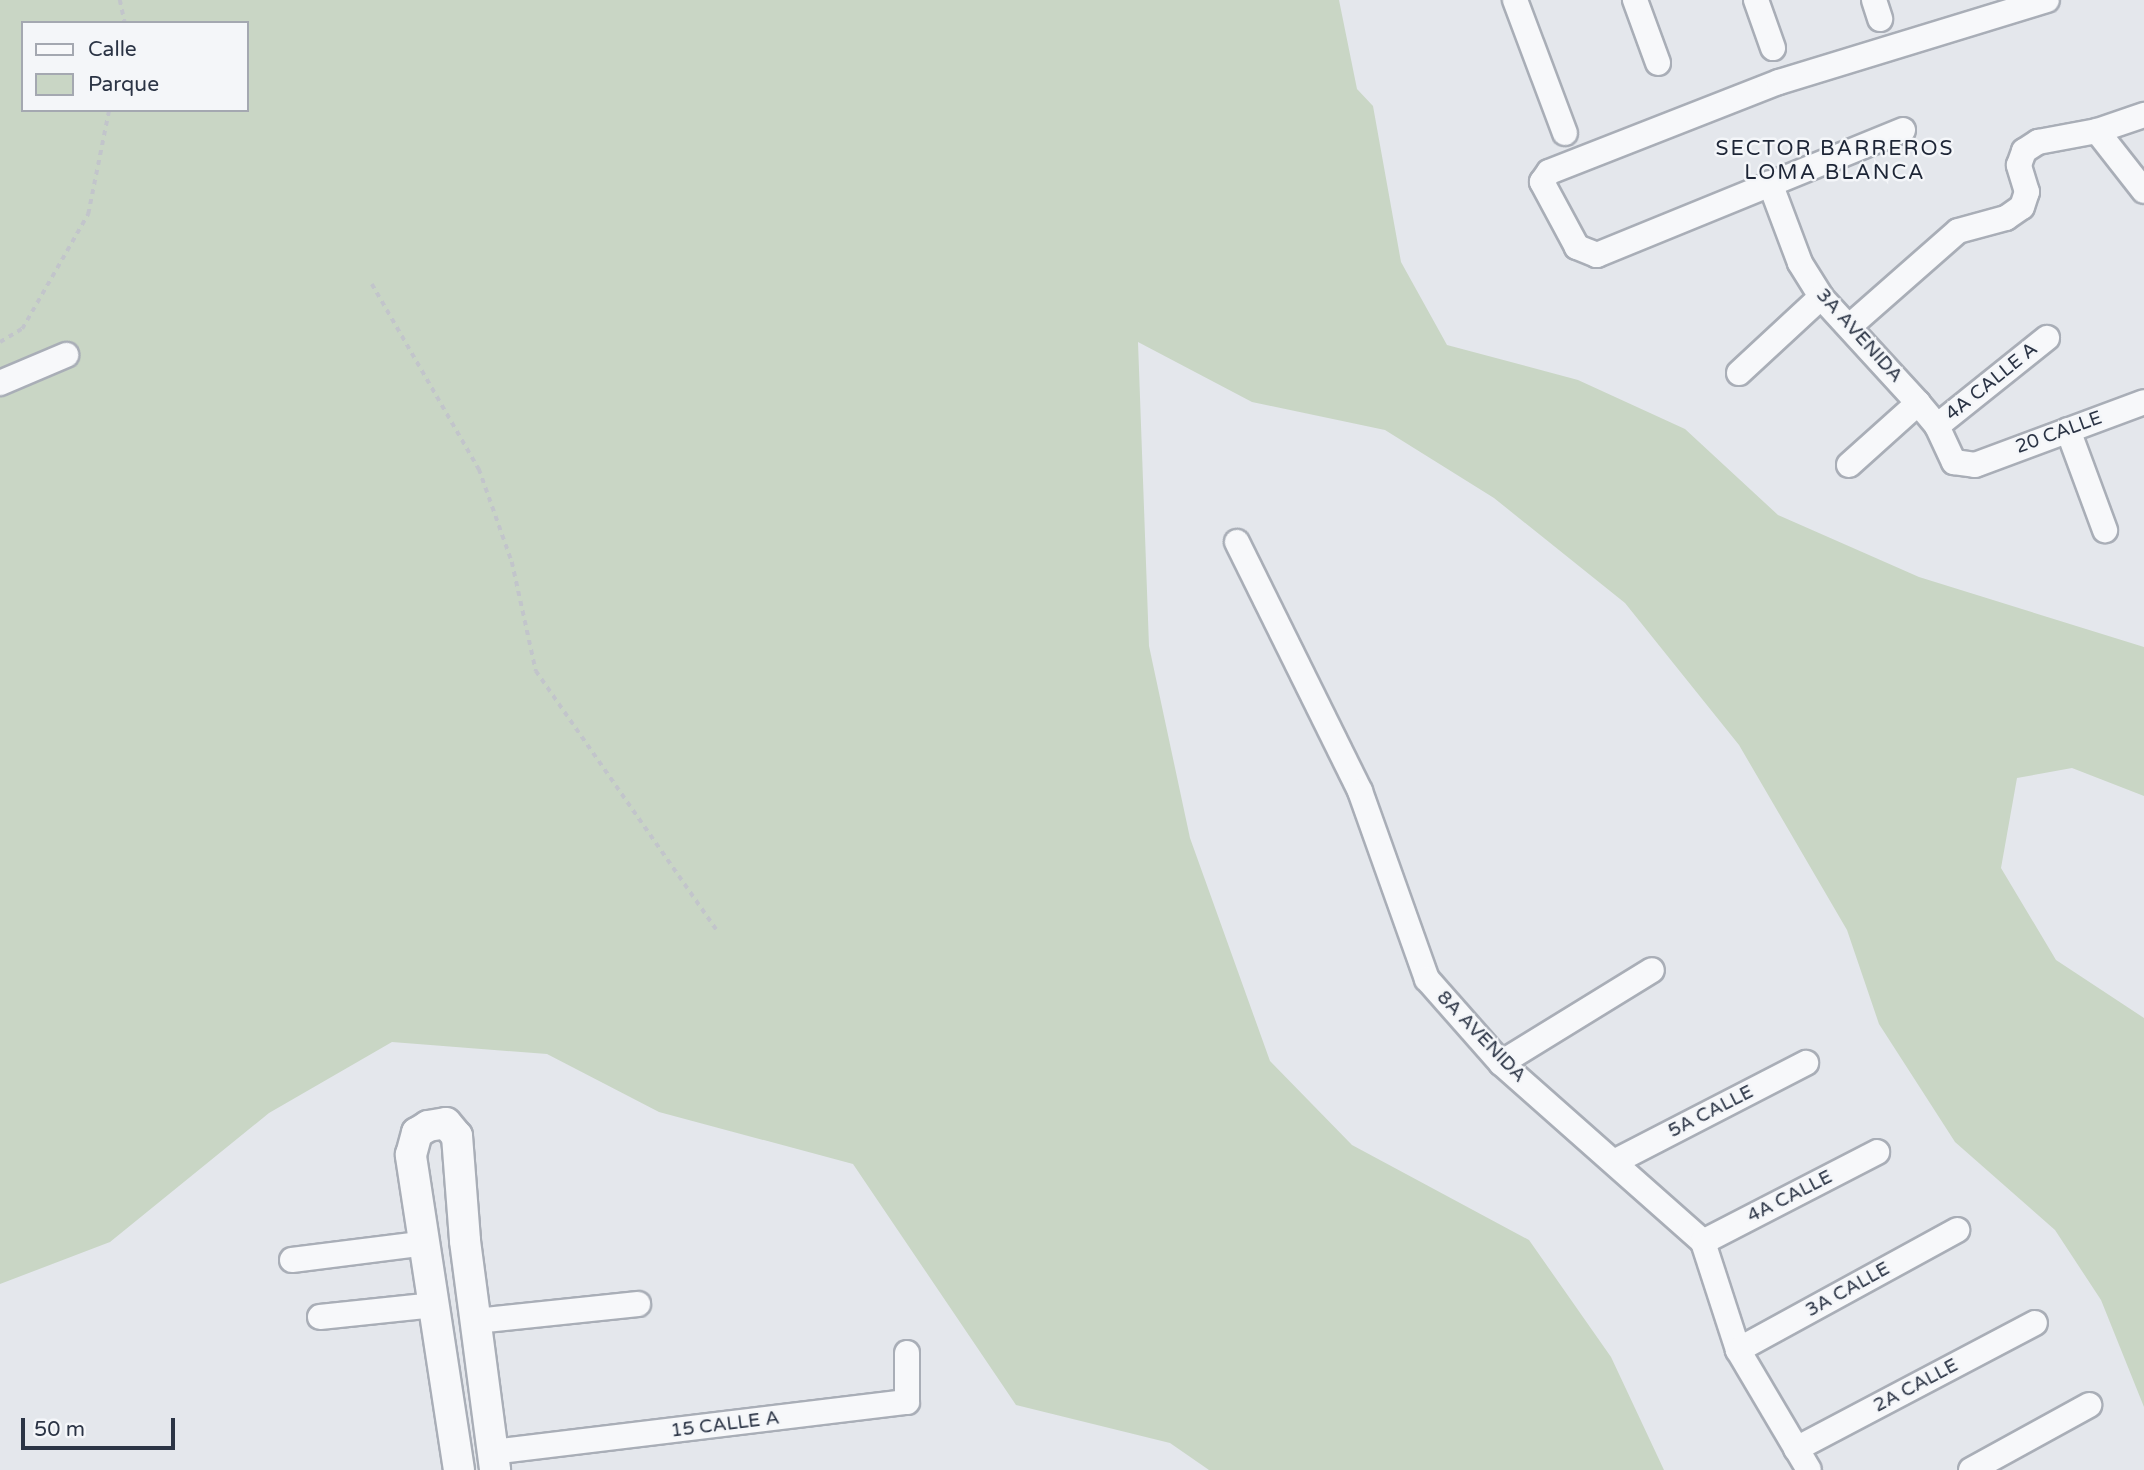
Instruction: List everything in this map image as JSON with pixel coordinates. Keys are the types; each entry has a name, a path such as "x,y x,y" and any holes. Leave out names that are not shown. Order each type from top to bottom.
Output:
{"street":[{"path":"1515,0 1565,132"},
{"path":"1635,0 1658,64"},
{"path":"1756,0 1773,48"},
{"path":"1903,130 1597,256 1577,247 1542,182 1549,172 1779,82 2047,0"},
{"path":"1851,325 1958,231 2006,218 2022,207 2027,192 2019,165 2024,151 2038,142 2097,131 2144,115"},
{"path":"2097,131 2144,191"},
{"name":"3A AVENIDA","path":"1770,183 1800,263 1821,297 1851,325 1919,403 1937,426 1954,462 1975,465"},
{"path":"1739,373 1821,297"},
{"name":"4A CALLE A","path":"1937,426 2047,338"},
{"path":"0,383 66,355"},
{"name":"20 CALLE","path":"1975,465 2144,402"},
{"name":"4A CALLE A","path":"1849,466 1919,403"},
{"path":"2068,430 2105,530"},
{"name":"8A AVENIDA","path":"1237,542 1360,791 1427,979 1500,1063 1616,1161 1703,1242 1738,1350 1803,1460"},
{"path":"1500,1063 1652,970"},
{"name":"5A CALLE","path":"1616,1161 1806,1063"},
{"path":"459,1470 411,1155 413,1142 428,1126 446,1123 457,1136 494,1461"},
{"name":"4A CALLE","path":"1703,1242 1877,1152"},
{"name":"3A CALLE","path":"1738,1350 1957,1230"},
{"path":"292,1260 426,1243"},
{"path":"476,1321 638,1304"},
{"path":"320,1317 435,1305"},
{"name":"2A CALLE","path":"1803,1460 2035,1323"},
{"name":"15 CALLE A","path":"494,1461 907,1402 907,1353"},
{"path":"444,1373 482,1367"},
{"path":"1972,1470 2089,1405"}],"path":[{"path":"120,0 125,21"},
{"path":"0,342 22,329 88,214 109,112"},
{"path":"372,284 479,469 512,562 536,671 716,929"}],"green space":[{"path":"0,0 1339,0 1357,89 1373,106 1401,262 1447,345 1578,380 1685,429 1778,515 1919,577 2144,647 2144,796 2072,768 2017,778 2001,868 2056,960 2144,1018 2144,1407 2101,1300 2055,1230 1955,1142 1879,1024 1847,930 1739,745 1625,603 1494,498 1385,430 1252,402 1138,342 1149,646 1190,838 1270,1061 1352,1145 1529,1240 1611,1357 1664,1470 1209,1470 1170,1443 1016,1405 853,1164 659,1112 547,1054 392,1042 269,1113 110,1242 0,1284"}],"district":[{"name":"SECTOR BARREROS LOMA BLANCA","path":"1835,161"}]}
